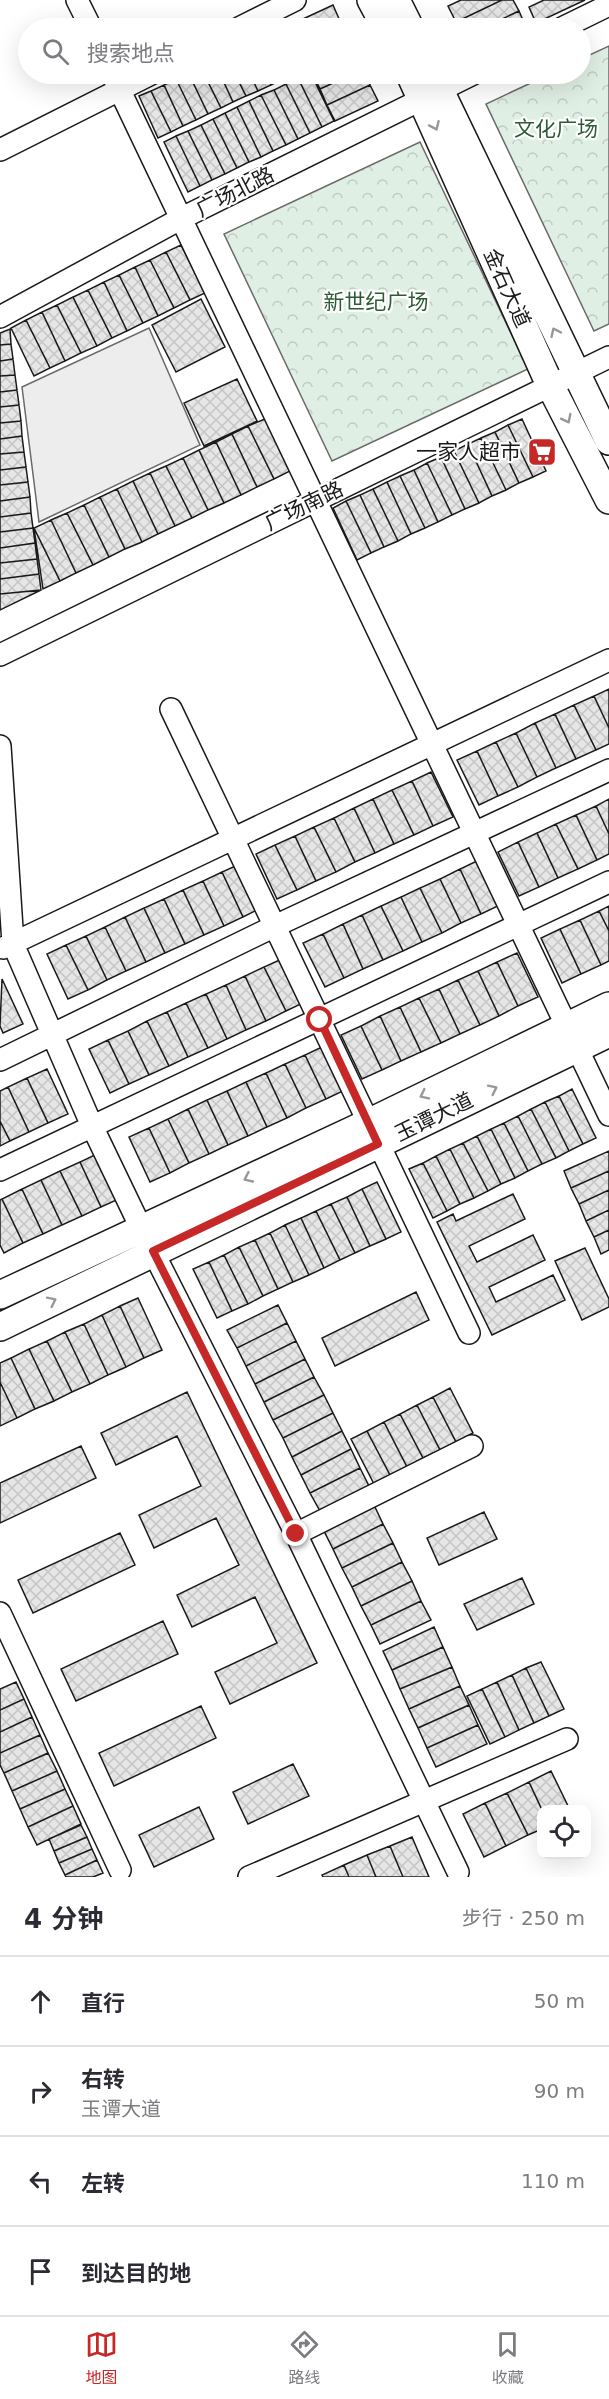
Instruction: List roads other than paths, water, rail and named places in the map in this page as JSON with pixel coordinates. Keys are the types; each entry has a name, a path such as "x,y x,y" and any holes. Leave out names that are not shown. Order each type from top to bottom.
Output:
{"main road":[{"path":"371,0 381,18"},
{"path":"396,0 405,18"},
{"name":"金石大道","path":"431,87 609,441"},
{"name":"金石大道","path":"431,87 550,385 609,500"},
{"name":"玉谭大道","path":"0,1327 153,1251 373,1133 572,1037 609,1006"},
{"name":"玉谭大道","path":"572,1037 609,1033"},
{"name":"玉谭大道","path":"0,1295 141,1228 373,1133"}],"street":[{"path":"77,0 86,18"},
{"path":"259,18 295,0"},
{"path":"582,18 609,5"},
{"path":"0,150 113,84"},
{"path":"117,84 609,1115"},
{"name":"广场北路","path":"0,317 431,87"},
{"name":"广场南路","path":"0,655 609,357"},
{"path":"6,947 609,660"},
{"path":"171,709 469,1333"},
{"path":"0,746 6,947 52,1036 141,1228 296,1534 458,1872"},
{"path":"0,1060 274,926 609,770"},
{"path":"0,1170 609,882"},
{"path":"296,1534 472,1446"},
{"path":"0,1613 120,1870"},
{"path":"249,1877 567,1739"}],"place":[{"name":"一家人超市","path":"542,452"}],"park label":[{"name":"文化广场","path":"556,129"},
{"name":"新世纪广场","path":"376,302"}]}
